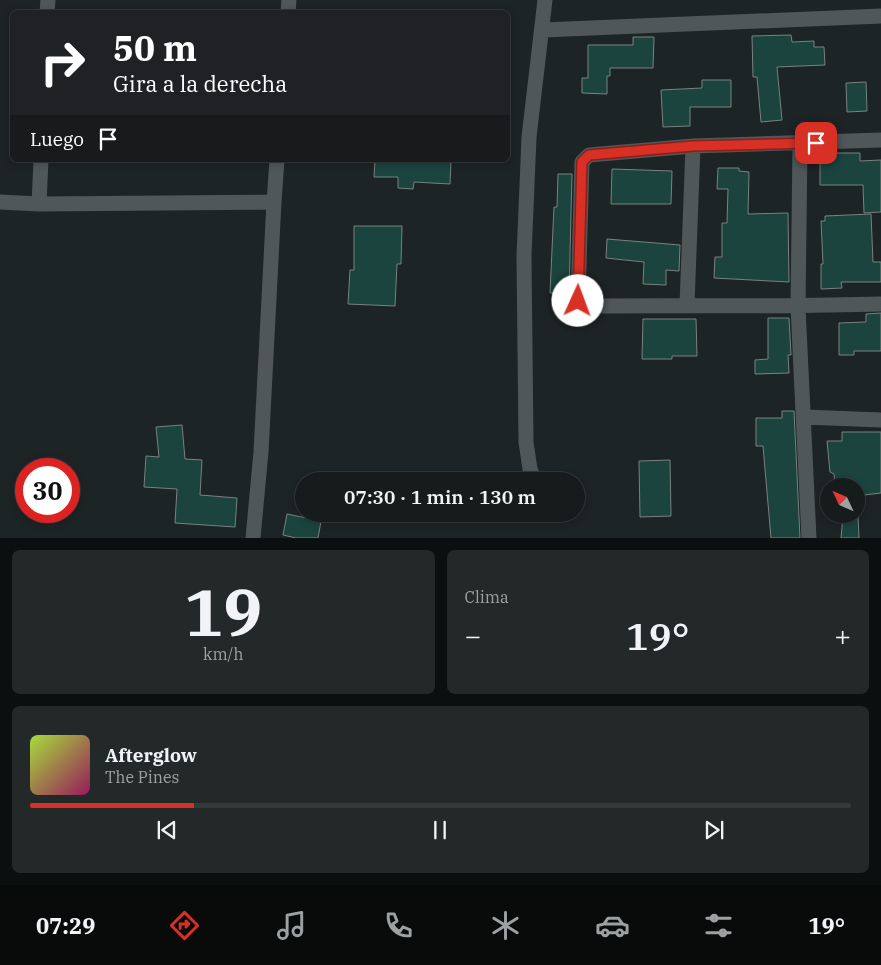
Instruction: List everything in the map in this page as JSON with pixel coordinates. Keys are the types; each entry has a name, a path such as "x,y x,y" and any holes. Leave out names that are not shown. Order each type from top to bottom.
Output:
{"street":[{"path":"532,472 526,442 524,256 530,137 545,0"},
{"path":"543,30 881,16"},
{"path":"881,140 693,146 589,155 582,162 578,301 585,306 798,307 881,304"},
{"path":"800,143 798,307 809,538"},
{"path":"687,305 693,146"},
{"path":"39,204 41,162"},
{"path":"253,538 261,452 277,162"},
{"path":"0,202 39,204 274,202"},
{"path":"804,417 881,420"}],"building":[{"path":"791,35 792,42 814,41 814,47 824,47 825,65 777,67 782,120 761,122 757,77 753,77 752,36"},
{"path":"633,37 654,37 653,68 610,68 610,76 607,76 607,94 582,93 582,78 588,78 588,45 633,45"},
{"path":"702,80 731,80 731,107 690,107 690,126 663,127 661,90 702,88"},
{"path":"866,82 867,111 847,112 846,83"},
{"path":"820,153 860,153 860,161 881,160 881,212 864,213 863,185 820,185"},
{"path":"375,162 451,162 450,184 414,182 413,189 398,188 398,177 374,177"},
{"path":"718,168 739,168 739,171 749,172 748,214 788,213 789,282 714,278 715,257 722,257 722,223 727,223 728,189 717,189"},
{"path":"612,169 672,171 671,204 611,204"},
{"path":"558,174 572,174 569,294 550,293 554,207 557,207"},
{"path":"871,214 873,262 881,262 881,282 841,282 842,288 821,289 821,264 823,264 821,221 825,221 825,216"},
{"path":"354,226 402,226 401,264 397,264 395,306 348,304 350,270 354,270"},
{"path":"607,239 680,245 679,271 666,270 666,285 643,284 644,262 606,258"},
{"path":"881,313 881,351 854,351 854,355 839,355 839,323 866,322 866,314"},
{"path":"768,318 789,318 791,355 788,355 789,373 755,374 755,360 768,359"},
{"path":"643,319 696,319 697,356 672,356 672,359 642,359"},
{"path":"782,411 794,411 800,538 771,538 763,446 756,446 756,418 782,418"},
{"path":"182,425 185,459 202,460 200,495 237,498 235,527 175,523 177,489 144,487 146,456 159,457 156,427"},
{"path":"842,432 881,432 881,493 865,495 865,478 834,478 834,474 830,472 827,441 842,441"},
{"path":"670,460 671,516 640,517 639,461"},
{"path":"287,514 295,516 295,522 321,522 318,538 296,538 283,535"},
{"path":"842,523 858,523 859,538 841,538"}],"route":[{"path":"578,301 582,162 589,155 693,146 816,143"}]}
